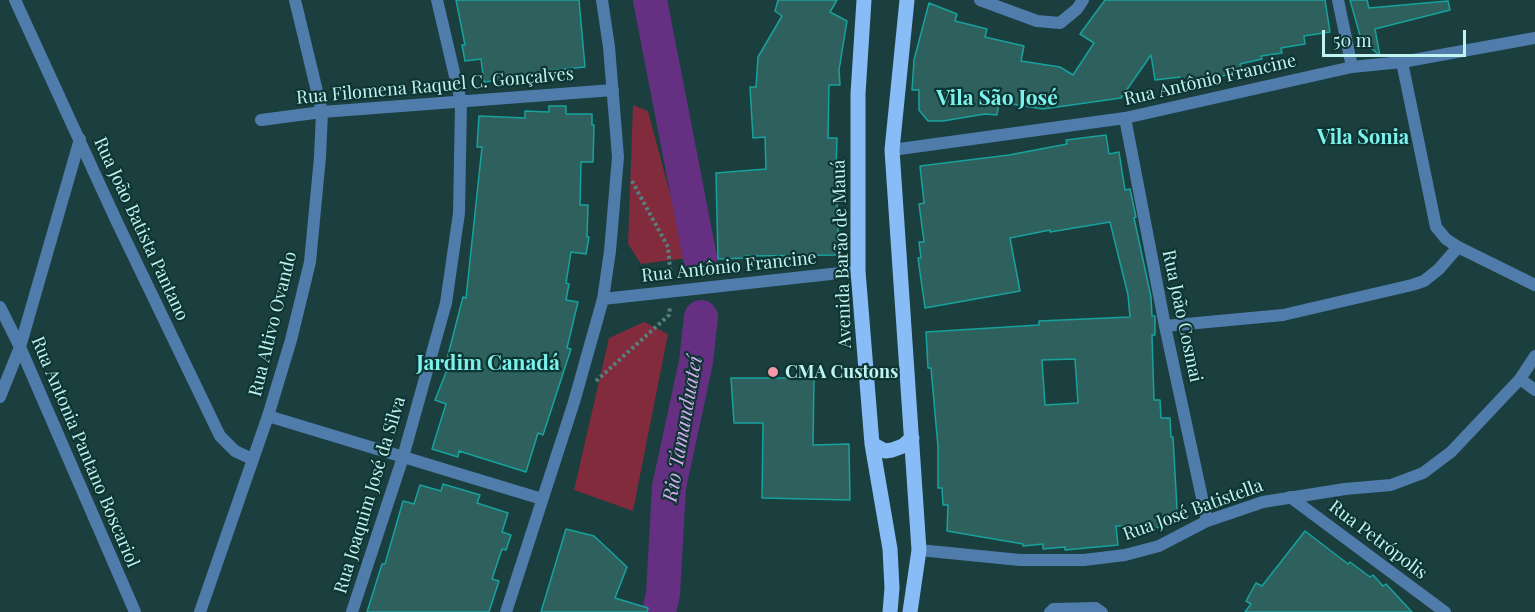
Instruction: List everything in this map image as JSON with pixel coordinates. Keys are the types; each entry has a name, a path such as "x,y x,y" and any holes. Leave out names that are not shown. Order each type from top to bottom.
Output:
{"main road":[{"name":"Avenida Barão de Mauá","path":"864,0 858,94 858,270 872,444 890,549 892,588 890,612"},
{"path":"907,0 892,150 919,550 910,612"},
{"path":"872,444 885,450 892,450 898,449 912,438"}],"street":[{"name":"Rua João Batista Pantano","path":"15,0 116,220 220,436 235,451 252,459"},
{"name":"Rua Altivo Ovando","path":"200,612 268,416 291,340 310,262 322,112 295,0"},
{"name":"Rua Joaquim José da Silva","path":"352,612 403,457 446,303 459,213 461,102 437,0"},
{"path":"506,612 574,402 603,299 610,251 618,157 613,90 602,0"},
{"path":"980,0 1036,21 1060,23 1077,9 1083,0"},
{"path":"1338,0 1352,67"},
{"name":"Rua Antônio Francine","path":"892,150 1125,118 1352,67 1402,62 1535,38"},
{"path":"1402,62 1436,227 1458,248 1535,285"},
{"name":"Rua Filomena Raquel C. Gonçalves","path":"261,120 322,112 613,90"},
{"name":"Rua João Cosmai","path":"1125,118 1207,521"},
{"path":"0,397 20,347 80,139"},
{"path":"1166,326 1283,315 1412,285 1424,281 1439,269 1458,248"},
{"name":"Rua Antônio Francine","path":"603,299 858,270"},
{"name":"Rua Antonia Pantano Boscariol","path":"0,307 20,347 135,612"},
{"name":"Rua José Batistella","path":"919,550 1020,560 1084,560 1125,555 1159,546 1207,521 1263,502 1290,496 1391,485 1423,473 1451,452 1520,379 1535,356"},
{"path":"1520,379 1535,390"},
{"path":"268,416 542,499"},
{"name":"Rua Petrópolis","path":"1290,496 1444,612"}],"lane":[{"path":"1049,612 1053,608 1096,607 1102,612"}],"path":[{"path":"574,402 669,315 672,291 668,247 618,157"}],"shaded area":[{"path":"633,105 648,111 687,258 641,264 628,244"},
{"path":"644,322 668,334 633,511 574,490 609,338"}],"building":[{"path":"456,0 579,0 585,67 545,71 546,76 484,82 481,59 465,61 462,45 465,45"},
{"path":"778,0 837,0 830,12 847,21 839,70 840,85 829,85 828,138 837,138 839,255 746,256 746,258 718,259 716,173 766,169 765,137 753,138 750,87 756,87 758,57 782,16 775,11"},
{"path":"1105,0 1325,0 1330,32 1304,36 1305,44 1281,48 1282,53 1261,56 1262,59 1240,64 1242,72 1181,84 1180,77 1155,80 1151,55 1121,98 1043,109 999,102 997,115 985,114 943,121 928,121 919,110 919,90 912,90 914,60 929,3 957,14 955,21 987,29 985,37 1024,46 1021,61 1060,67 1073,75 1094,43 1080,34"},
{"path":"1350,0 1367,0 1369,8 1448,1 1450,10 1375,29 1380,56 1361,39"},
{"path":"549,106 566,106 566,114 592,114 593,162 581,162 580,205 588,205 587,237 589,237 586,254 571,252 566,300 578,302 567,348 571,349 543,435 538,433 526,472 459,451 458,457 432,449 446,404 435,400 451,360 447,359 463,297 466,298 482,147 477,147 479,116 525,118 525,111 549,112"},
{"path":"1106,135 1109,154 1119,152 1125,190 1130,189 1136,217 1134,218 1151,297 1152,316 1155,316 1155,335 1152,335 1154,400 1160,400 1161,418 1170,418 1177,509 1172,522 1151,530 1150,526 1116,526 1118,545 1065,550 1065,547 1043,549 1043,544 1023,546 1023,544 947,531 948,505 943,505 942,488 938,488 938,447 926,332 1039,325 1039,321 1130,317 1128,295 1110,222 1010,238 1020,291 925,308 918,258 921,258 919,242 924,242 919,204 924,203 920,166 1009,155 1067,144 1066,140","holes":["1075,359 1078,403 1045,405 1042,360"]},
{"path":"731,378 814,378 813,445 849,444 850,500 762,498 763,423 734,423"},
{"path":"443,484 480,495 477,503 508,513 502,532 511,535 506,550 502,549 492,579 499,581 489,612 367,612 382,564 385,564 403,501 414,504 420,485 441,491"},
{"path":"566,529 594,536 627,567 615,598 648,608 647,612 541,612"},
{"path":"1305,531 1348,564 1350,562 1370,577 1373,575 1383,586 1386,584 1412,612 1245,612 1251,604 1246,601 1256,583 1262,586"}],"waterway":[{"name":"Rio Tamanduateí","path":"650,0 700,258"},
{"name":"Rio Tamanduateí","path":"659,612 663,594 669,487 696,362 701,317"}],"place":[{"name":"CMA Custons","path":"773,372"}],"district":[{"name":"Vila São José","path":"997,98"},
{"name":"Vila Sonia","path":"1363,138"},
{"name":"Jardim Canadá","path":"488,363"}]}
